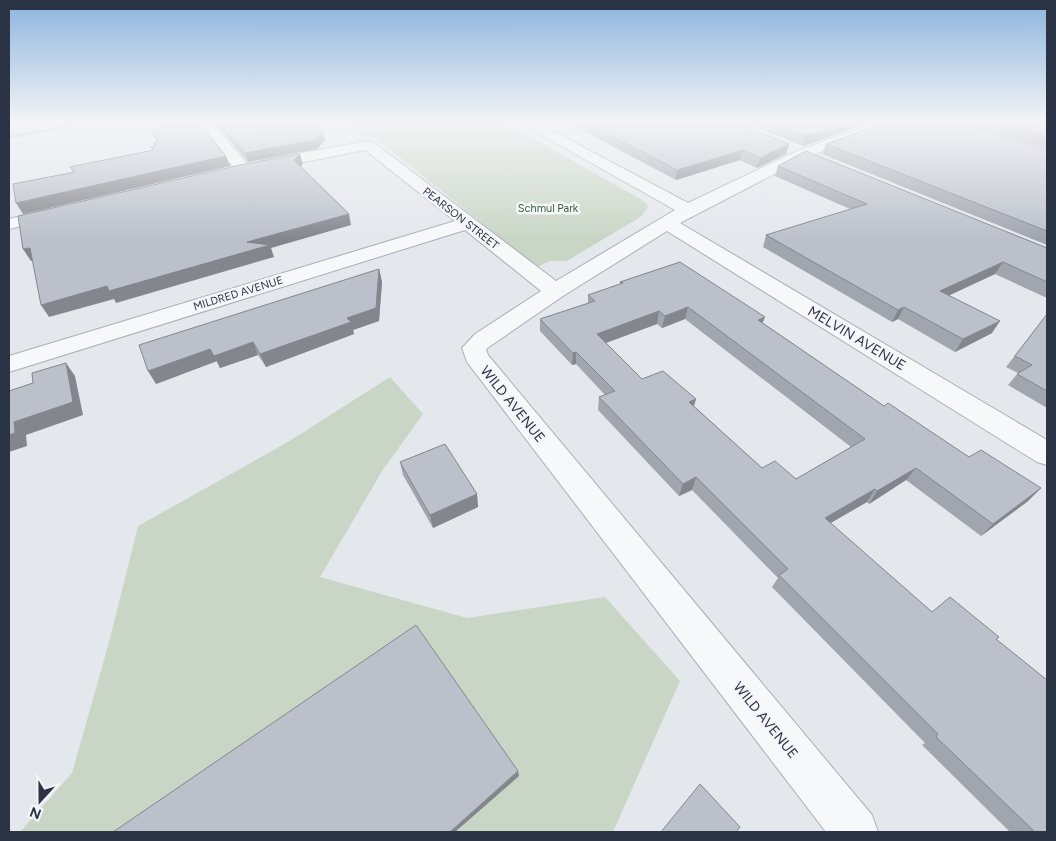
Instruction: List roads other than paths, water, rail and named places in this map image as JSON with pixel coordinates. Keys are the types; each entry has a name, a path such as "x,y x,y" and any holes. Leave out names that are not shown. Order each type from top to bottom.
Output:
{"street":[{"path":"224,173 243,169 236,160"},
{"name":"PEARSON STREET","path":"243,169 289,160"},
{"name":"PEARSON STREET","path":"388,160 555,291"},
{"path":"596,160 688,210"},
{"name":"WILD AVENUE","path":"789,160 688,210 555,291 483,339 474,348 476,357 855,832"},
{"path":"819,160 824,162"},
{"path":"9,224 74,208"},
{"name":"MILDRED AVENUE","path":"9,364 468,223"},
{"name":"MELVIN AVENUE","path":"667,223 1047,454"}],"park label":[{"name":"Schmul Park","path":"548,208"}]}
